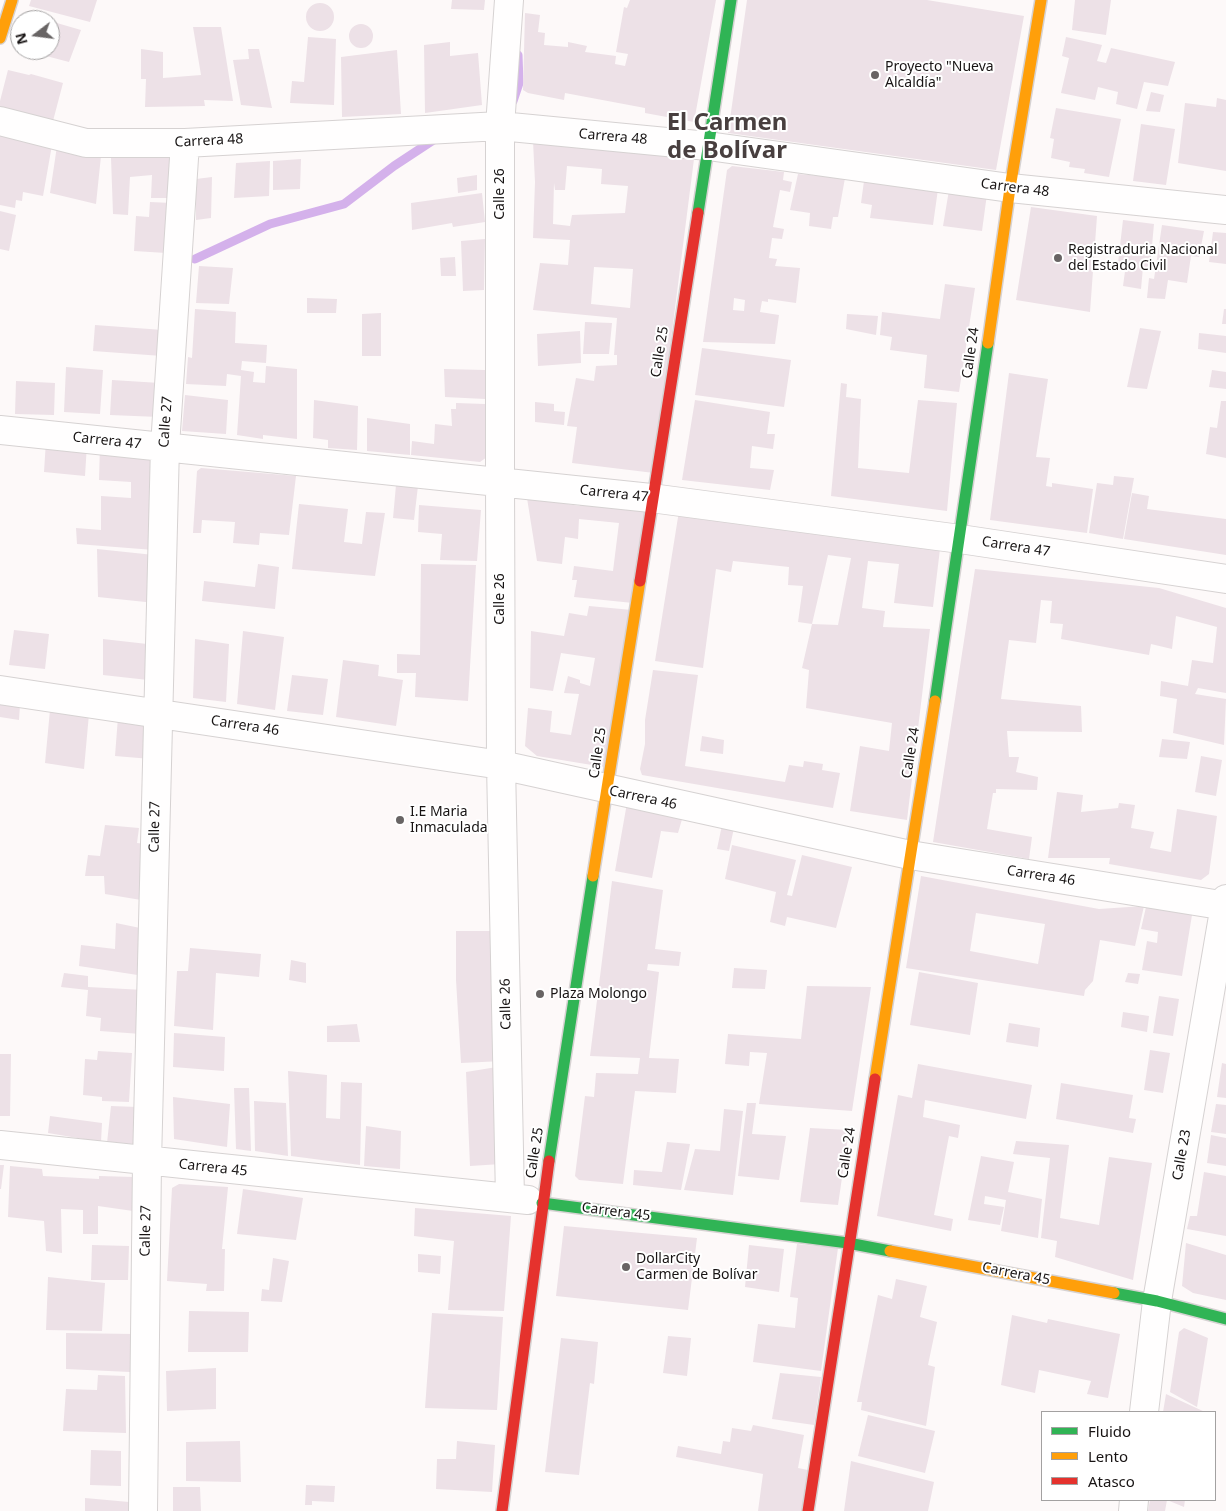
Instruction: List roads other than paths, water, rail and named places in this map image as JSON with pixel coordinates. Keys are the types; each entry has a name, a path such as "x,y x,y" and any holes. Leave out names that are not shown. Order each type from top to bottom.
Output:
{"street":[{"path":"0,38 12,0"},
{"name":"Calle 26","path":"509,0 500,126 500,481 502,766 510,1198"},
{"name":"Calle 25","path":"502,1511 542,1202 608,790 651,498 730,0"},
{"name":"Calle 24","path":"808,1511 848,1243 960,539 1010,188 1040,0"},
{"name":"Carrera 48","path":"0,121 86,143 185,143 500,126 708,146 1010,188 1226,210"},
{"name":"Calle 27","path":"143,1511 147,1162 165,446 185,143"},
{"name":"Carrera 47","path":"0,430 651,498 960,539 1226,579"},
{"name":"Carrera 46","path":"0,690 502,766 910,855 1226,904"},
{"name":"Calle 23","path":"1144,1411 1157,1301 1226,904"},
{"name":"Carrera 45","path":"0,1145 147,1162 510,1198 848,1243 1157,1301 1226,1319"}],"waterway":[{"path":"513,101 519,83 518,55"},
{"path":"195,259 270,224 344,204 394,166 438,137"}],"place":[{"name":"Proyecto \"Nueva Alcaldía\"","path":"875,75"},
{"name":"Registraduria Nacional del Estado Civil","path":"1058,258"},
{"name":"I.E Maria Inmaculada","path":"400,820"},
{"name":"Plaza Molongo","path":"540,994"},
{"name":"DollarCity Carmen de Bolívar","path":"626,1267"}],"district":[{"name":"El Carmen de Bolívar","path":"727,137"}]}
